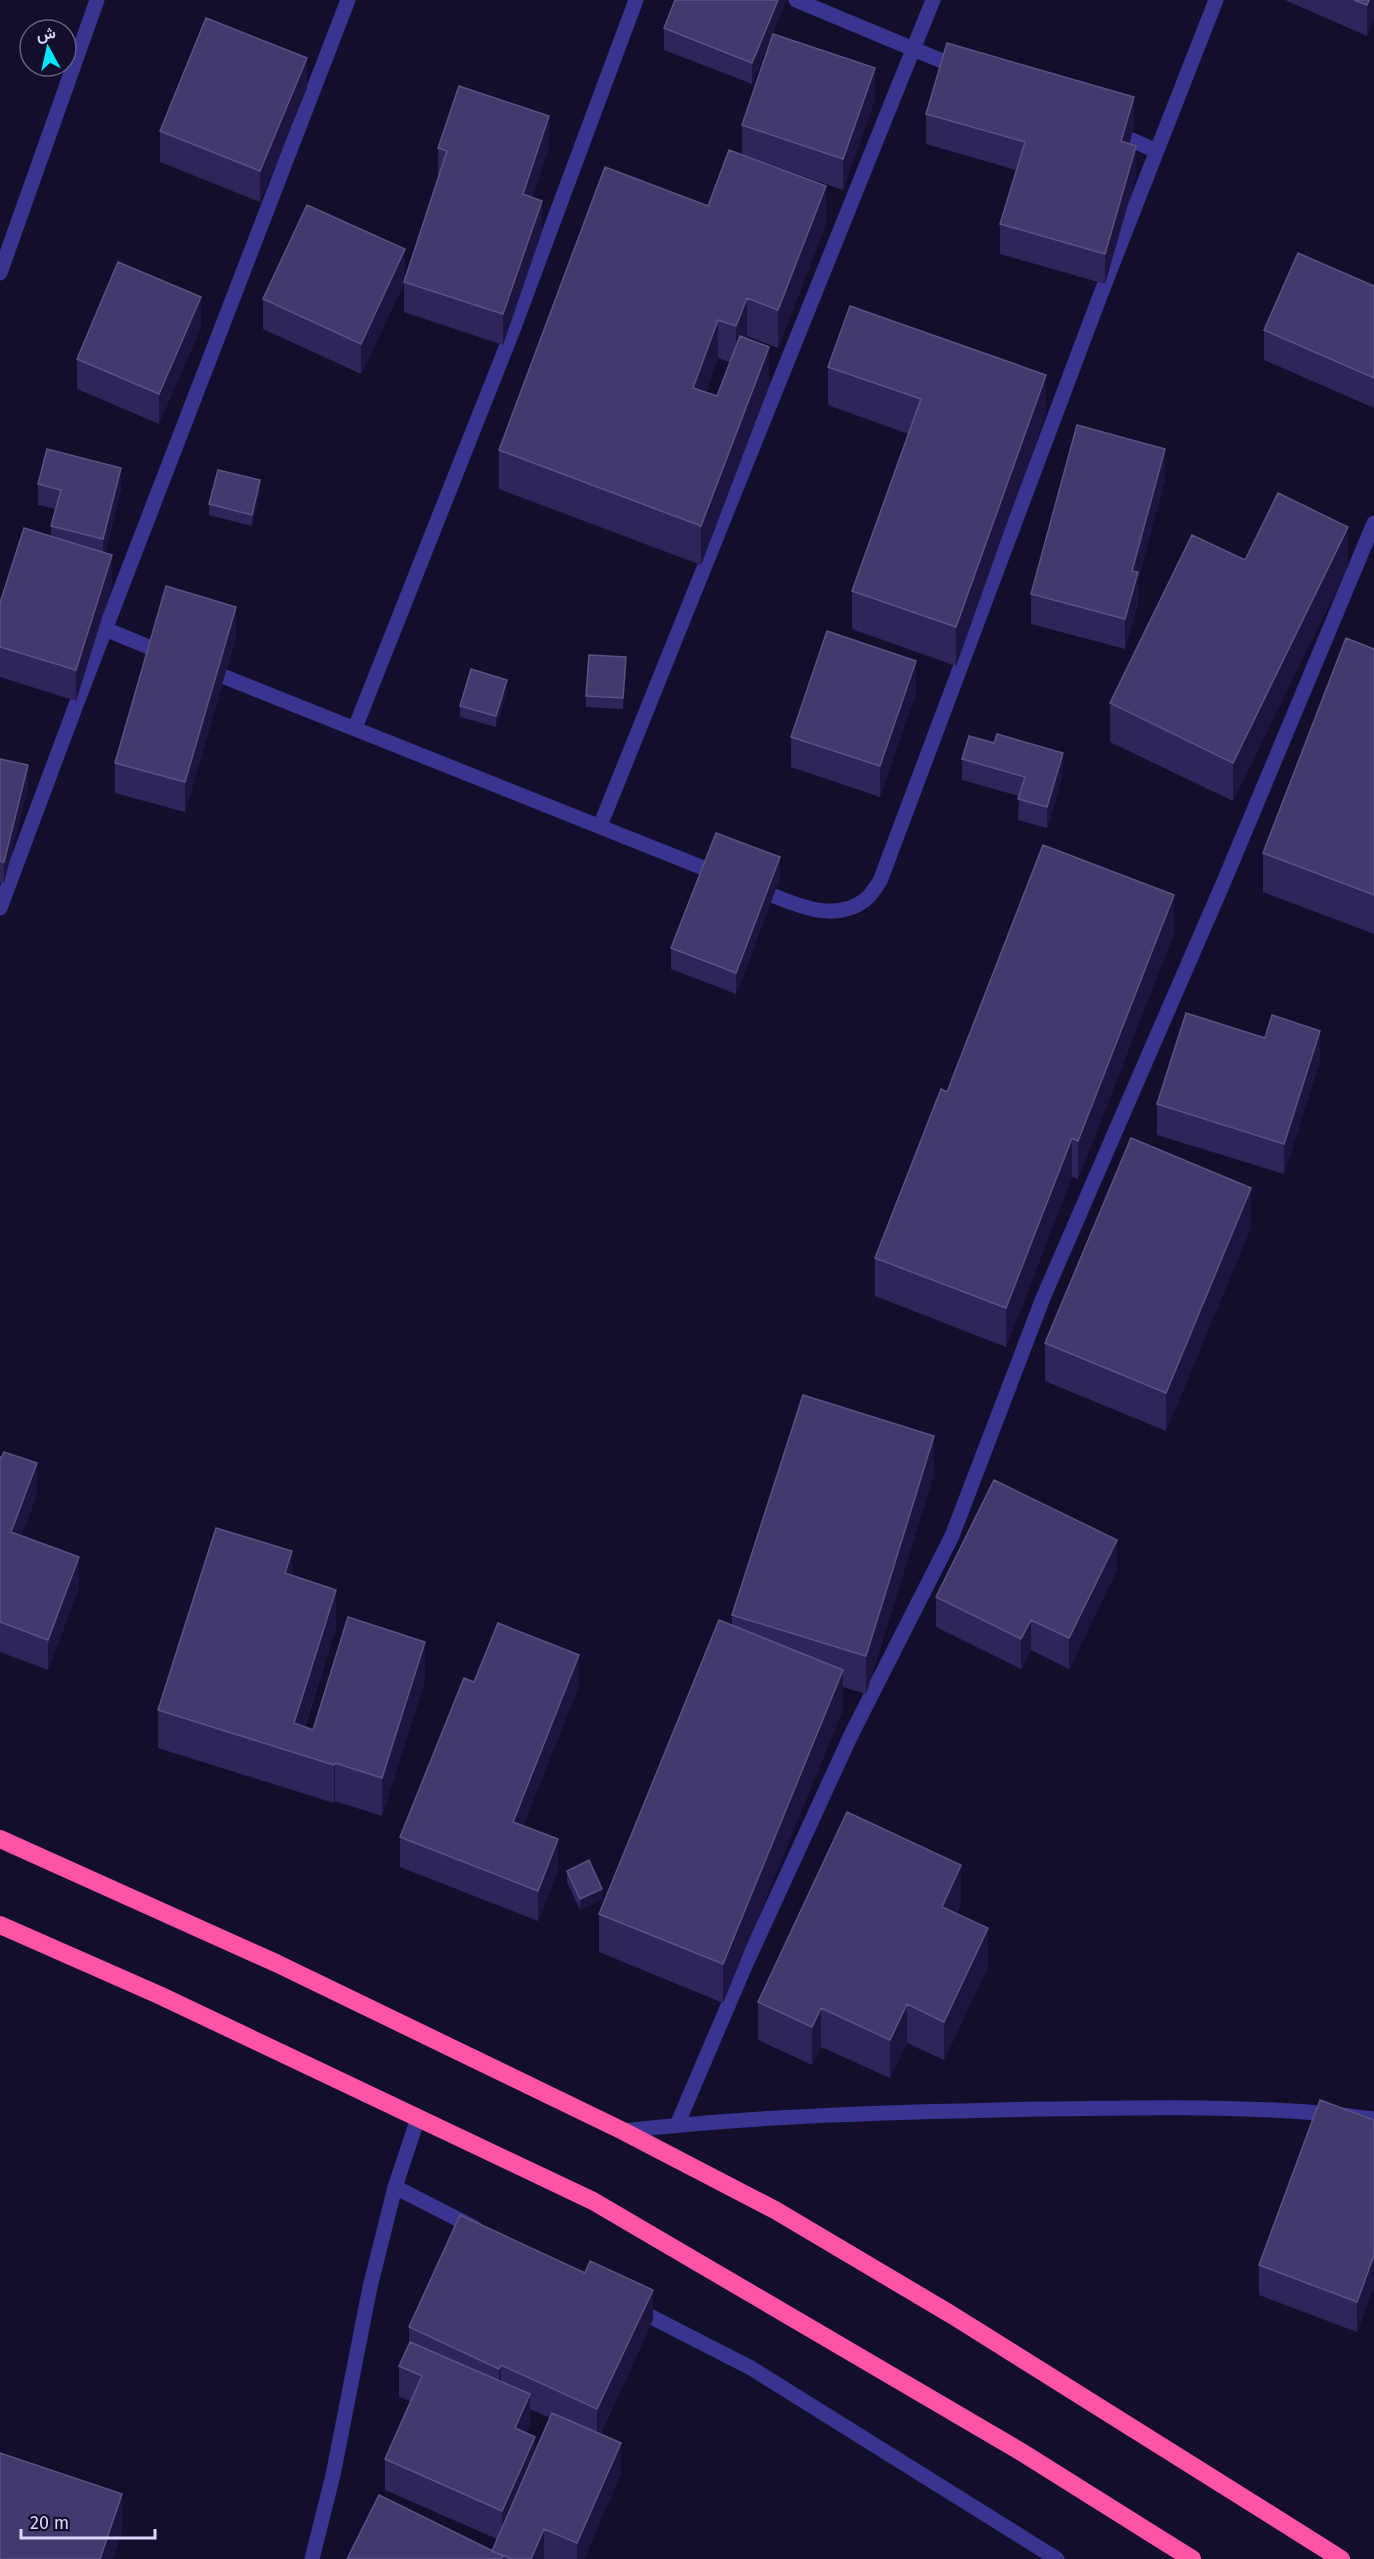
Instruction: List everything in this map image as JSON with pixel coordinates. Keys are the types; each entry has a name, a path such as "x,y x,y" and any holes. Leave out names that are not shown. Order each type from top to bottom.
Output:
{"highway":[{"path":"0,1839 276,1963 623,2131 776,2210 952,2315 1341,2559"},
{"path":"0,1924 159,1995 593,2201 1018,2450 1192,2559"}],"street":[{"path":"0,273 97,0"},
{"path":"0,908 105,629 348,0"},
{"path":"355,729 513,330 636,0"},
{"path":"796,0 977,76"},
{"path":"600,826 933,0"},
{"path":"105,629 800,906 822,911 846,910 866,899 880,881 1216,0"},
{"path":"1094,124 1157,151"},
{"path":"677,2125 851,1735 952,1536 1043,1298 1225,879 1374,523"},
{"path":"623,2131 779,2117 1140,2108 1274,2108 1374,2119"},
{"path":"312,2559 333,2475 370,2287 395,2187 418,2118"},
{"path":"395,2187 489,2235"},
{"path":"625,2304 751,2368 1057,2559"}],"building":[{"path":"675,0 778,0 752,63 664,28"},
{"path":"1354,0 1369,0 1367,5"},
{"path":"206,18 307,58 260,171 160,131"},
{"path":"773,34 875,68 843,159 742,125"},
{"path":"947,43 1134,97 1121,141 1136,146 1105,254 1000,224 1025,142 926,114"},
{"path":"459,86 549,116 523,194 542,201 503,314 404,282 447,151 438,148"},
{"path":"729,150 826,186 778,310 747,298 736,326 718,320 693,388 717,396 740,336 769,347 701,526 499,450 605,167 708,206"},
{"path":"307,205 405,249 361,344 263,299"},
{"path":"1298,253 1374,286 1374,378 1264,330"},
{"path":"118,262 201,297 159,394 77,359"},
{"path":"850,306 1046,375 956,627 852,591 921,399 828,367"},
{"path":"1077,425 1165,449 1132,571 1138,572 1125,619 1031,594"},
{"path":"47,449 121,468 103,539 51,526 61,490 38,484"},
{"path":"218,470 260,480 252,515 209,504"},
{"path":"1278,493 1348,527 1233,763 1110,703 1192,535 1245,560"},
{"path":"24,528 112,555 76,670 0,647 0,603"},
{"path":"166,586 236,607 185,782 115,763"},
{"path":"827,631 916,661 880,766 791,737"},
{"path":"1346,638 1374,649 1374,895 1263,853"},
{"path":"589,655 626,657 623,698 586,696"},
{"path":"471,669 507,680 496,716 460,706"},
{"path":"997,734 1063,753 1047,807 1018,799 1025,777 962,759 969,736 994,743"},
{"path":"0,759 28,765 4,862 0,861"},
{"path":"716,833 780,857 736,973 671,948"},
{"path":"1043,845 1174,895 1078,1141 1072,1138 1006,1308 875,1258 941,1089 947,1092"},
{"path":"1186,1013 1265,1038 1272,1015 1320,1031 1284,1144 1157,1104"},
{"path":"1131,1138 1251,1188 1166,1393 1045,1343"},
{"path":"803,1395 934,1436 866,1656 732,1615"},
{"path":"4,1452 37,1463 11,1532 79,1557 48,1640 0,1622 0,1457"},
{"path":"994,1480 1117,1540 1069,1638 1031,1620 1021,1639 936,1597"},
{"path":"216,1528 292,1551 285,1573 336,1590 294,1723 313,1730 348,1617 425,1642 382,1778 158,1710"},
{"path":"719,1620 843,1670 723,1964 599,1914"},
{"path":"498,1623 579,1655 513,1822 558,1839 538,1891 400,1837 464,1678 474,1682"},
{"path":"847,1812 961,1865 942,1907 988,1928 944,2022 907,2004 890,2040 821,2008 812,2027 758,2002"},
{"path":"589,1860 602,1889 580,1899 567,1871"},
{"path":"1320,2100 1374,2120 1374,2255 1357,2302 1259,2265"},
{"path":"460,2215 585,2273 590,2261 653,2290 597,2409 501,2365 499,2369 409,2327"},
{"path":"410,2342 530,2394 515,2428 535,2437 502,2511 385,2459 422,2376 399,2366"},
{"path":"552,2413 621,2443 577,2543 544,2529 531,2559 512,2559 492,2551"},
{"path":"0,2453 122,2494 100,2559 0,2559"},
{"path":"379,2495 503,2556 501,2559 347,2559"}]}
